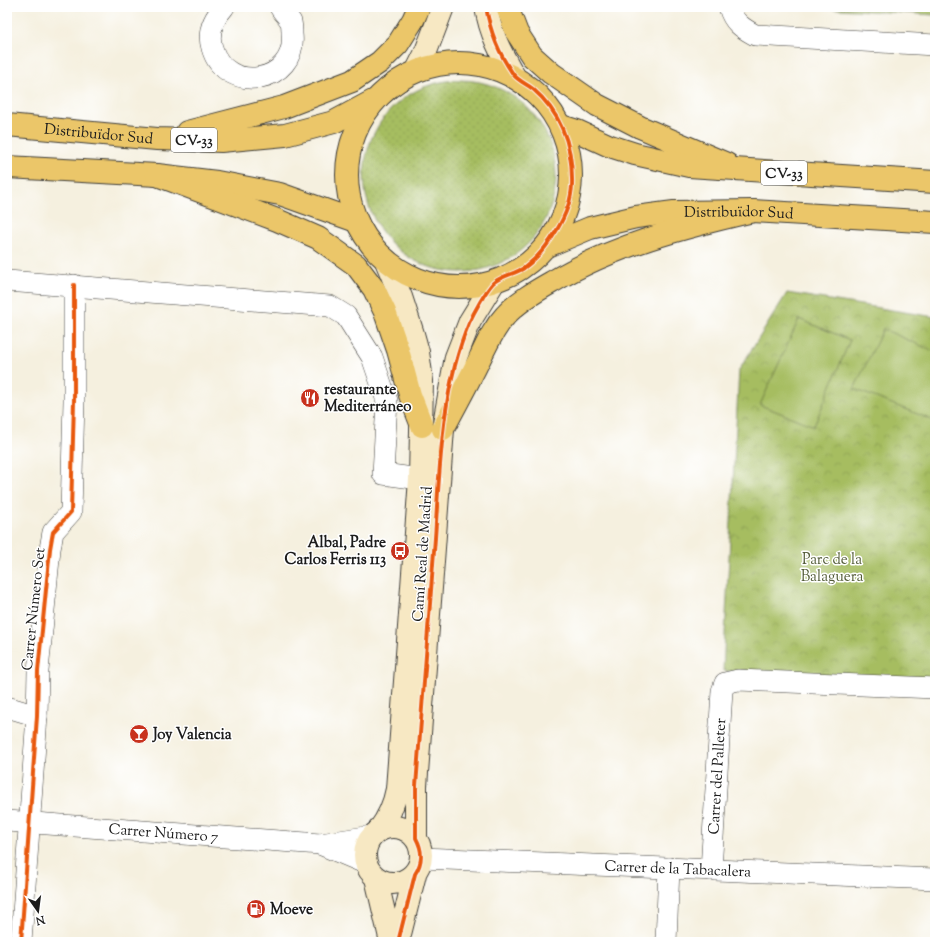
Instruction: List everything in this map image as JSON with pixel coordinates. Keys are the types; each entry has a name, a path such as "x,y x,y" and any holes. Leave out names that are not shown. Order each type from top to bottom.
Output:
{"highway":[{"path":"157,139 204,129 284,107 352,81 380,62 398,44 419,7"},
{"path":"507,7 517,33 532,56 551,72 597,105 662,137 741,170"},
{"name":"CV-33","path":"449,63 483,64 514,76 533,89 549,106 561,126 571,156 572,188 564,218 547,246 524,268 494,282 456,288 419,281 386,261 369,243 356,221 347,190 347,158 357,128 374,101 394,83 417,70 449,63"},
{"name":"Distribuïdor Sud","path":"7,125 157,139 221,141 285,135 334,122 374,101"},
{"name":"CV-33","path":"561,126 577,131 610,146 635,154 689,166 935,182"},
{"path":"8,168 157,175 217,182 280,194 356,221"},
{"path":"157,175 277,220 318,238 356,265 374,289 385,312 398,350 410,395 422,426"},
{"path":"443,429 490,336 506,315 536,291 572,270 634,243 709,221 754,211"},
{"name":"Distribuïdor Sud","path":"547,246 590,228 636,217 674,212 754,211 935,222"}],"street":[{"path":"216,8 215,17 210,31 210,42 214,56 219,64 237,76 251,79 271,74 283,65 288,57 293,42 291,22 280,7"},
{"path":"417,70 425,54 443,7"},
{"path":"486,7 488,21 496,45 514,76"},
{"path":"732,14 743,29 755,35 935,46"},
{"name":"Camí Real de Madrid","path":"376,833 388,818 394,803 397,789 420,479 422,426 422,380 418,352 401,297 386,261"},
{"path":"7,281 330,306 346,316 372,357 387,401 383,474 420,479"},
{"name":"Camí Real de Madrid","path":"398,942 417,857 417,778 443,429 456,357 470,321 494,282"},
{"name":"Carrer Número Set","path":"22,942 37,716 38,671 53,532 71,512 74,401 74,285"},
{"name":"Carrer del Palleter","path":"711,870 722,691 725,683 738,680 935,688"},
{"path":"7,707 37,716"},
{"name":"Carrer Número 7","path":"7,821 320,844 376,833"},
{"path":"371,870 384,882 392,884 400,883 408,879 417,857 410,832 395,826 387,827 376,833 367,844 364,853 371,870 391,942"},
{"name":"Carrer Número 7","path":"320,844 371,870"},
{"name":"Carrer de la Tabacalera","path":"417,857 935,879"},
{"path":"666,942 669,868"}],"green space":[{"path":"807,7 935,7 935,15"},
{"path":"460,80 488,84 513,96 528,108 540,123 552,148 556,176 552,204 540,229 528,244 513,256 488,268 460,272 432,268 407,256 392,244 380,229 368,204 364,176 368,148 380,123 392,108 407,96 432,84"},
{"name":"Parc de la Balaguera","path":"787,293 935,317 935,680 723,671 739,370"},
{"path":"799,319 850,340 814,426 760,405"},
{"path":"883,329 935,352 935,421 854,389"}],"cycle path":[{"path":"398,942 415,874 421,861 420,847 416,838 416,786 443,429 453,375 469,323 483,297 493,283 524,268 541,252 549,242 562,220 571,196 572,171 568,145 564,132 551,109 543,99 533,89 515,76 503,58 490,25 486,7"},
{"path":"21,942 37,716 38,671 50,549 53,532 71,512 74,401 74,285"}],"place":[{"name":"restaurante Mediterráneo","path":"310,398"},
{"name":"Albal, Padre Carlos Ferris 113","path":"400,551"},
{"name":"Joy Valencia","path":"139,734"},
{"name":"Moeve","path":"256,909"}]}
